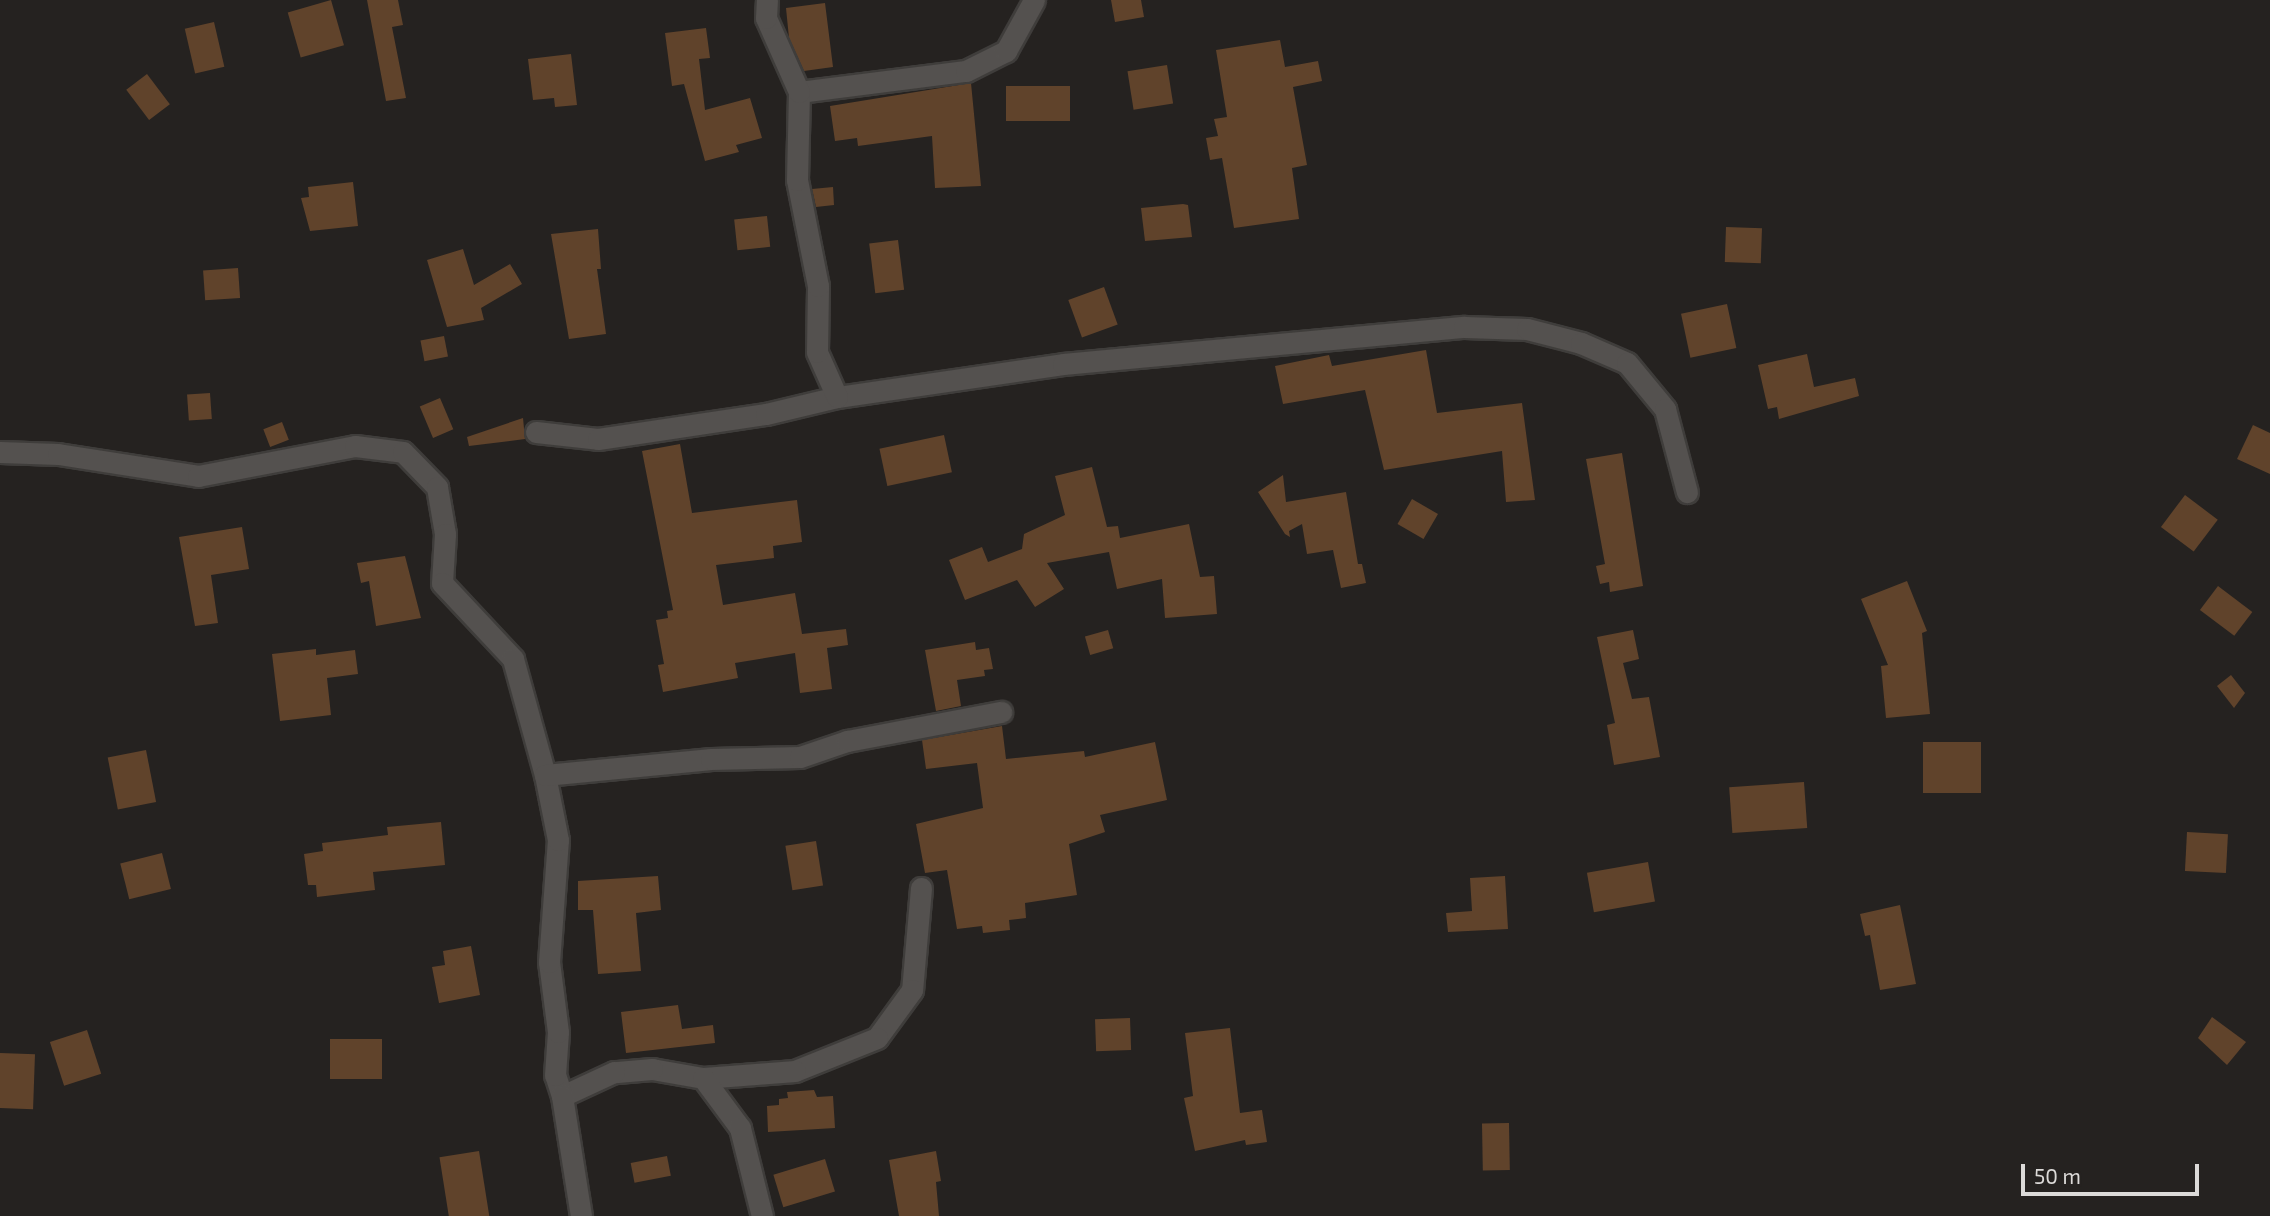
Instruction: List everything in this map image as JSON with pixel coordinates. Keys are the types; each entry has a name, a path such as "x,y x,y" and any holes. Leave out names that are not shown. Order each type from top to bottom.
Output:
{"street":[{"path":"767,0 766,18 799,92 797,180 818,286 817,352 837,397"},
{"path":"799,92 966,71 1006,51 1034,0"},
{"path":"536,432 598,439 766,414 837,397 1063,364 1464,327 1527,329 1581,343 1627,363 1665,409 1687,492"},
{"path":"0,452 58,454 198,476 355,446 403,452 437,487 445,534 442,583 513,659 545,775 558,840 549,962 558,1032 555,1075 562,1096 581,1216"},
{"path":"545,775 711,759 800,757 847,741 1001,712"},
{"path":"562,1096 614,1072 652,1069 703,1078 795,1071 877,1038 912,989 921,888"},
{"path":"703,1078 740,1128 762,1216"}],"building":[{"path":"331,0 344,45 301,58 288,12"},
{"path":"367,0 398,0 403,25 392,27 406,98 386,101"},
{"path":"1111,0 1141,0 1144,17 1115,22"},
{"path":"825,3 833,67 804,71 789,38 786,8"},
{"path":"214,22 224,67 195,74 185,29"},
{"path":"706,28 710,58 699,59 705,110 750,98 762,138 736,145 739,152 705,161 684,84 672,86 665,33"},
{"path":"1280,40 1285,67 1318,61 1322,81 1293,87 1307,165 1292,168 1299,219 1234,228 1222,158 1210,160 1206,138 1218,136 1214,119 1227,117 1216,50"},
{"path":"571,54 577,105 555,107 554,98 533,100 528,59"},
{"path":"1167,65 1173,104 1134,110 1127,71"},
{"path":"147,74 170,104 149,120 126,90"},
{"path":"971,83 981,186 935,188 932,136 858,146 857,138 835,141 830,106"},
{"path":"1006,86 1070,86 1070,121 1006,121"},
{"path":"353,182 358,226 310,231 301,198 309,197 308,187"},
{"path":"833,187 834,205 816,207 812,189"},
{"path":"1188,205 1192,237 1145,241 1141,208"},
{"path":"767,216 770,247 737,250 734,219"},
{"path":"1726,227 1762,228 1761,263 1725,262"},
{"path":"598,229 601,269 597,269 606,334 569,339 551,234"},
{"path":"898,240 904,290 875,293 869,244"},
{"path":"463,249 474,285 510,264 522,284 481,308 484,320 447,327 427,260"},
{"path":"238,268 240,298 205,300 203,270"},
{"path":"1104,287 1118,325 1082,338 1068,300"},
{"path":"1727,304 1736,348 1690,358 1681,314"},
{"path":"444,336 448,357 424,361 420,341"},
{"path":"1426,350 1437,413 1522,403 1535,500 1506,502 1502,451 1384,470 1365,390 1283,404 1275,366 1329,355 1332,366"},
{"path":"1807,354 1814,387 1855,378 1859,396 1779,419 1777,407 1768,409 1758,365"},
{"path":"210,393 212,419 189,421 187,395"},
{"path":"440,398 453,429 433,438 420,407"},
{"path":"523,418 525,439 469,446 467,437"},
{"path":"282,422 289,440 270,447 263,429"},
{"path":"2253,425 2270,433 2270,474 2237,459"},
{"path":"944,435 952,472 887,486 879,449"},
{"path":"680,444 692,513 797,500 802,542 773,546 774,558 716,565 723,605 795,593 802,634 846,629 848,645 827,648 832,689 800,693 795,653 735,663 738,678 663,692 658,665 664,664 656,620 668,618 667,611 673,610 642,451"},
{"path":"1622,453 1643,586 1610,592 1609,582 1600,584 1596,566 1605,564 1586,459"},
{"path":"1092,467 1107,527 1118,526 1120,538 1189,524 1200,577 1214,576 1217,614 1165,618 1162,579 1117,589 1109,552 1047,563 1064,589 1035,607 1017,580 965,600 949,560 982,547 988,562 1022,549 1024,534 1065,515 1055,476"},
{"path":"1283,475 1286,502 1346,492 1358,564 1362,564 1366,583 1341,588 1333,550 1307,554 1302,524 1289,531 1290,537 1285,534 1258,492"},
{"path":"2185,495 2218,520 2194,552 2161,527"},
{"path":"1412,499 1438,514 1423,539 1398,524"},
{"path":"242,527 249,569 211,575 218,623 195,626 179,537"},
{"path":"405,556 421,618 376,626 369,581 361,583 357,563"},
{"path":"1907,581 1927,631 1922,633 1930,714 1886,718 1881,666 1888,665 1861,599"},
{"path":"2218,586 2252,612 2234,636 2200,610"},
{"path":"1108,630 1113,648 1090,655 1085,637"},
{"path":"1633,630 1639,659 1623,663 1632,699 1649,697 1660,757 1614,765 1607,725 1615,723 1597,637"},
{"path":"975,642 976,650 989,648 993,669 984,670 985,676 957,680 961,706 936,711 925,650"},
{"path":"316,649 316,655 355,650 358,674 327,678 331,715 280,721 272,654"},
{"path":"2231,675 2245,693 2234,708 2217,686"},
{"path":"1002,726 1006,759 1084,751 1085,757 1155,742 1167,800 1100,815 1105,832 1069,844 1077,895 1025,903 1026,918 1009,920 1010,930 983,933 982,926 957,929 947,870 925,873 916,824 983,808 977,763 926,769 922,740"},
{"path":"1923,742 1981,742 1981,793 1923,793"},
{"path":"146,750 156,802 118,809 108,757"},
{"path":"1804,782 1807,828 1732,833 1729,787"},
{"path":"441,822 445,865 373,872 375,890 317,897 316,885 308,885 304,854 323,851 322,843 388,835 387,827"},
{"path":"2187,832 2228,834 2226,873 2185,871"},
{"path":"816,841 823,885 792,890 785,846"},
{"path":"162,853 171,889 129,899 120,863"},
{"path":"1648,862 1655,901 1594,912 1587,873"},
{"path":"658,876 661,910 636,913 641,971 598,974 593,910 578,910 578,881"},
{"path":"1505,876 1508,929 1448,932 1446,913 1472,911 1470,878"},
{"path":"1900,905 1916,984 1880,990 1870,935 1865,936 1860,914"},
{"path":"471,946 480,995 439,1003 432,967 445,965 443,951"},
{"path":"678,1005 682,1029 713,1025 715,1043 626,1053 621,1012"},
{"path":"2212,1017 2246,1042 2227,1065 2198,1038"},
{"path":"1130,1018 1131,1050 1096,1051 1095,1019"},
{"path":"1230,1028 1240,1113 1262,1110 1267,1142 1246,1145 1245,1140 1195,1151 1184,1098 1193,1096 1185,1033"},
{"path":"87,1030 101,1074 64,1086 50,1042"},
{"path":"330,1039 382,1039 382,1079 330,1079"},
{"path":"0,1053 35,1054 33,1109 0,1108"},
{"path":"814,1090 817,1097 833,1096 835,1128 768,1132 767,1106 779,1105 779,1099 788,1098 787,1092"},
{"path":"1482,1123 1509,1123 1510,1170 1483,1170"},
{"path":"479,1151 489,1216 449,1216 439,1157"},
{"path":"936,1151 941,1181 936,1182 939,1216 899,1216 889,1160"},
{"path":"667,1156 671,1176 634,1183 631,1163"},
{"path":"825,1159 835,1192 783,1207 773,1175"}]}
